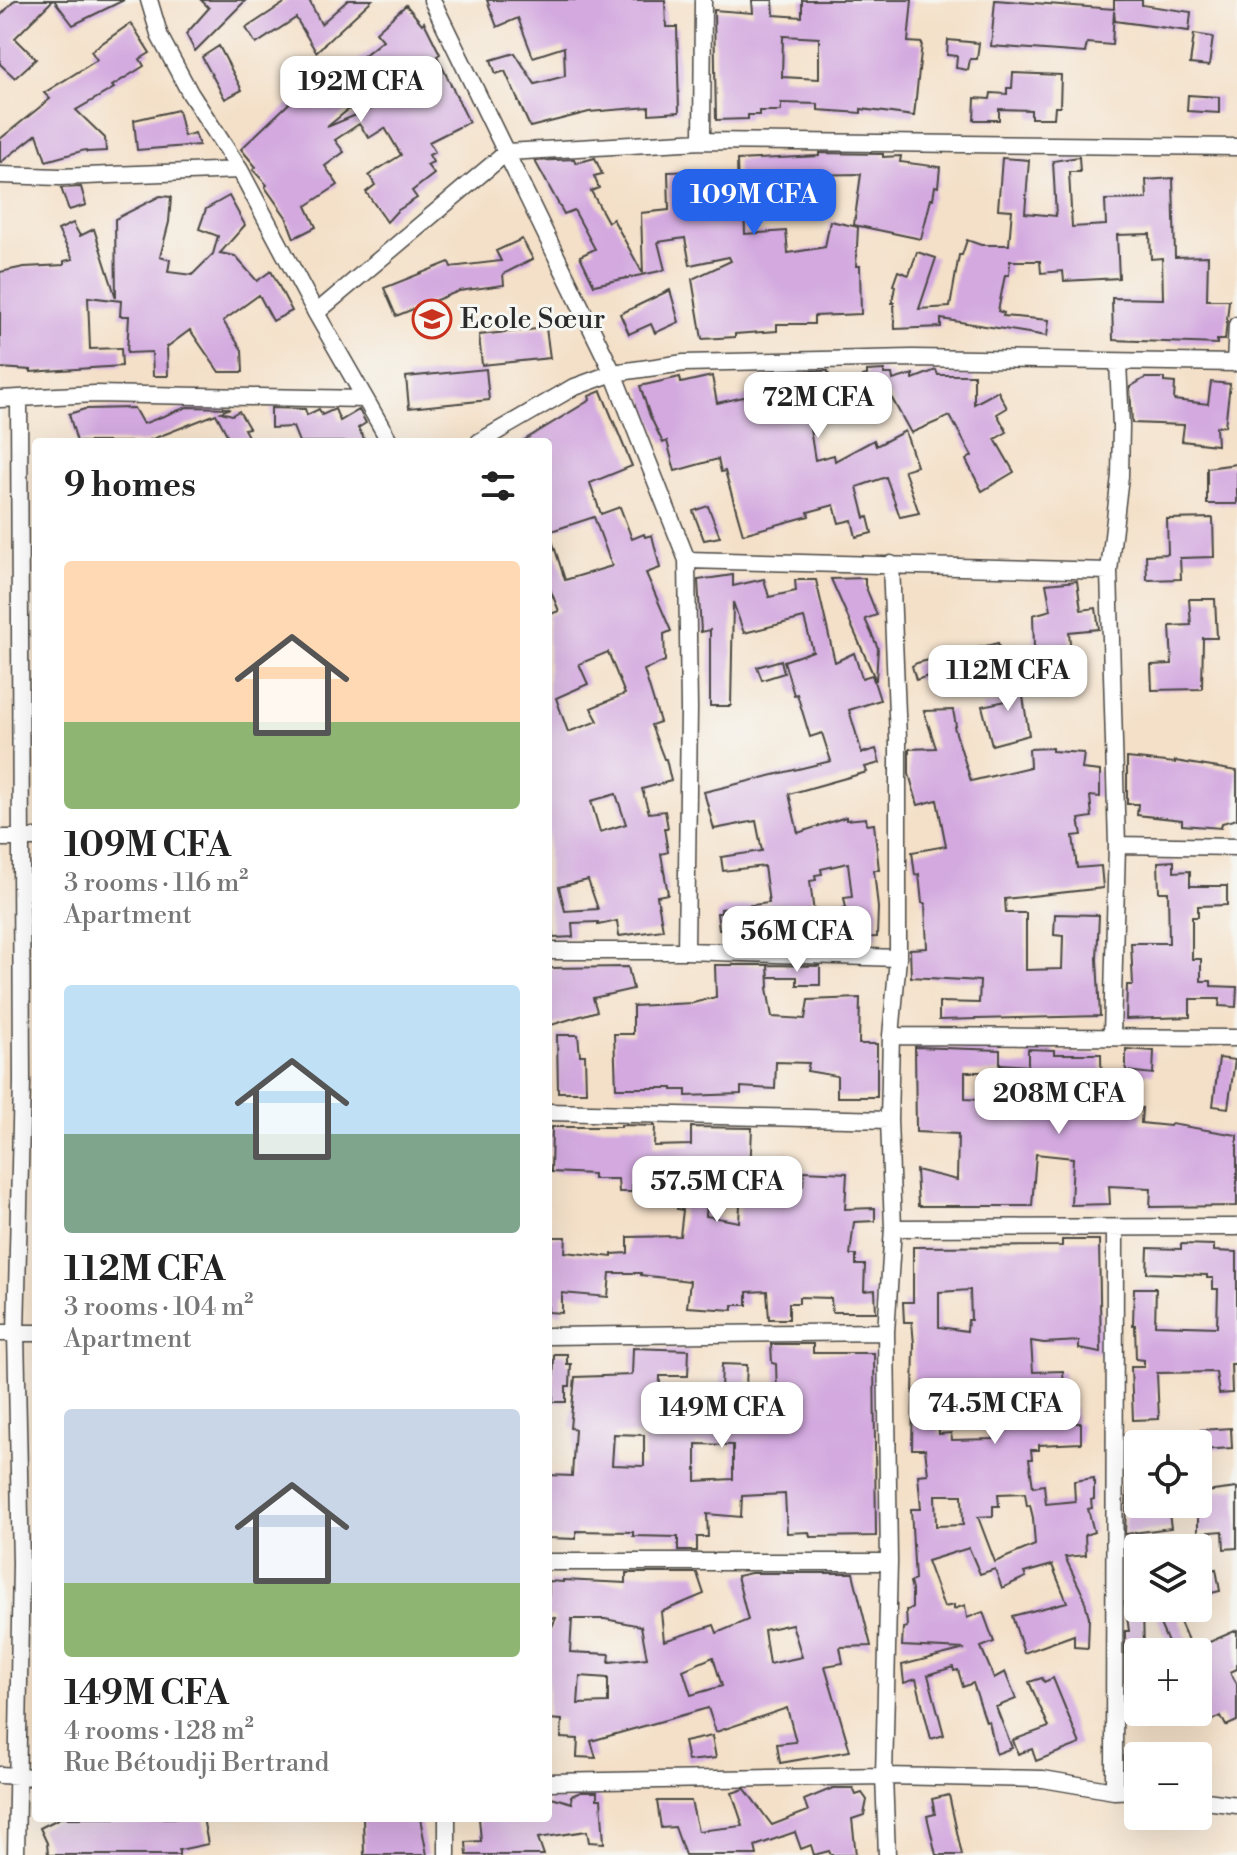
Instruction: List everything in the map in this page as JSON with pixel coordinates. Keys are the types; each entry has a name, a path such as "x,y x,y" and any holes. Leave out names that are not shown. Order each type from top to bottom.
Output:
{"street":[{"path":"149,0 160,37 184,82 240,170 316,313 388,438"},
{"path":"432,0 613,373 687,560 686,951"},
{"path":"702,141 703,0"},
{"path":"316,313 507,152 702,141 1237,147"},
{"path":"0,175 60,177 240,170"},
{"path":"486,438 572,388 613,373 684,363 896,358 1236,363 1237,325"},
{"path":"1112,1036 1117,845 1109,571 1120,476 1118,362"},
{"path":"0,399 95,394 365,399"},
{"path":"16,1855 8,1776 28,1563 8,1333 29,1034 19,398"},
{"path":"687,560 1109,571"},
{"path":"887,1855 884,1776 889,1562 886,1332 893,1228 889,1120 891,1036 898,958 898,739 891,564"},
{"path":"0,838 28,838"},
{"path":"1117,845 1237,847"},
{"path":"552,951 686,951 898,958"},
{"path":"891,1036 1237,1038"},
{"path":"552,1112 889,1120"},
{"path":"893,1228 1237,1227"},
{"path":"1114,1791 1115,1228"},
{"path":"552,1336 886,1332"},
{"path":"8,1333 32,1333"},
{"path":"552,1562 889,1562"},
{"path":"8,1776 32,1777"},
{"path":"552,1782 884,1776 1043,1779 1124,1791"},
{"path":"1212,1802 1237,1805"},
{"path":"447,1822 447,1855"}],"building":[{"path":"15,0 53,0 15,38 36,59 15,78 0,64 0,16"},
{"path":"54,0 124,0 73,25"},
{"path":"201,0 246,0 195,51 186,34 209,8"},
{"path":"289,0 309,0 321,24 348,0 372,0 316,52 296,18 256,44 246,28"},
{"path":"487,0 665,0 666,27 677,27 679,112 649,114 649,107 589,112 530,127 505,71 496,74 491,60 515,53 535,84 565,76 564,47 533,57 518,18 497,27"},
{"path":"752,0 773,0 774,15 802,17 802,0 912,0 908,42 922,43 914,116 861,109 861,113 818,110 818,104 781,103 781,111 759,111 759,115 748,115 748,119 716,120 714,10 753,13","holes":["783,36 819,38 819,79 782,77"]},
{"path":"995,0 1114,9 1114,0 1142,0 1142,5 1191,12 1189,31 1115,21 1114,11 1112,45 1087,43 1085,53 991,46"},
{"path":"406,5 422,24 424,22 469,122 429,142 435,152 429,155 433,162 427,165 434,174 412,191 417,198 387,222 366,192 375,185 369,175 401,155 385,128 369,138 359,124 335,140 344,152 325,166 338,185 306,206 316,227 294,238 286,217 265,187 267,185 253,170 256,167 241,149 301,92 304,95 342,61 347,69 383,40 376,32","holes":["410,59 424,87 327,127"]},
{"path":"131,23 150,53 140,59 144,66 76,110 105,138 106,151 85,150 46,161 37,134 0,163 0,139 50,99 44,93 97,60 91,51"},
{"path":"1194,34 1213,37 1209,66 1190,64"},
{"path":"948,40 979,43 977,59 970,59 968,70 956,68 957,56 947,55"},
{"path":"219,46 242,90 225,99 202,57"},
{"path":"1013,73 1061,75 1060,107 1055,107 1054,118 1031,118 1031,110 999,109 999,120 974,120 975,98 990,99 991,93 1007,94 1007,88 1012,88"},
{"path":"1188,95 1219,97 1219,113 1187,111"},
{"path":"178,110 184,136 195,133 199,145 137,150 134,120"},
{"path":"819,153 901,156 900,162 940,167 938,187 935,186 921,239 854,225 861,174 801,175 800,203 744,204 745,234 786,231 788,253 825,247 830,221 858,227 856,266 860,266 861,314 814,316 814,324 777,324 777,331 702,339 692,279 731,261 729,257 690,265 685,238 658,242 665,270 594,285 580,256 595,249 574,210 564,214 535,161 574,159 576,163 595,158 602,174 594,176 599,188 591,191 608,222 613,219 643,274 641,213 669,210 668,172 696,171 696,197 738,196 737,160 819,156"},
{"path":"1079,157 1080,172 1069,172 1072,227 1106,225 1105,200 1147,199 1146,180 1173,178 1175,257 1208,256 1207,300 1229,300 1225,340 1217,340 1217,344 1113,340 1112,298 1163,299 1162,258 1151,259 1150,234 1117,235 1119,278 1064,281 1063,271 1041,273 1040,261 1010,261 998,311 1004,313 1003,316 1049,320 1047,336 941,319 941,327 895,329 893,285 898,271 909,275 917,252 936,258 919,309 950,307 959,255 962,255 967,240 981,245 1009,245 1012,210 998,209 1002,158 1029,160 1025,213 1056,216 1053,161"},
{"path":"81,187 86,205 69,210 61,188"},
{"path":"160,196 171,197 169,222 160,257 170,260 168,272 192,275 213,254 218,236 199,229 206,209 229,196 245,225 220,253 235,256 257,281 271,271 292,311 273,321 259,295 223,321 242,350 243,372 219,372 190,330 167,347 168,376 153,376 152,352 127,353 129,316 120,316 121,301 88,297 90,349 121,348 122,366 31,372 0,368 0,272 64,265 64,261 73,259 58,230 73,223 80,236 94,229 116,298 115,219"},
{"path":"522,239 533,259 503,274 504,285 459,291 396,316 384,288 449,262 451,267 501,261 496,251"},
{"path":"670,290 679,322 655,333 651,324 629,334 620,314"},
{"path":"546,328 550,358 482,365 479,335"},
{"path":"486,369 489,400 409,408 406,377"},
{"path":"884,370 884,374 892,374 893,380 913,374 913,379 936,370 938,375 974,375 974,404 998,391 1007,408 997,414 1007,432 995,439 1014,472 982,491 966,460 972,456 950,416 911,433 890,395 820,412 821,422 809,423 815,460 834,455 835,461 874,440 876,446 905,431 917,466 904,470 919,513 900,517 886,477 857,487 872,533 856,537 852,520 839,523 834,505 808,512 809,516 743,534 725,471 721,472 718,459 675,471 667,441 663,443 640,386 680,377 681,383 712,376 717,403 757,394 754,380 791,373 791,376 809,371 828,371 831,385 863,379 867,371"},
{"path":"1145,378 1164,378 1164,382 1175,383 1174,400 1208,404 1211,382 1230,384 1225,426 1216,427 1217,445 1182,441 1184,425 1132,423 1130,387"},
{"path":"601,391 632,466 590,483 601,514 620,507 632,539 644,534 645,537 652,535 660,568 646,573 671,631 664,634 665,661 644,670 660,722 651,725 666,759 671,781 642,789 649,813 665,811 668,852 661,854 668,894 657,896 663,930 619,936 617,921 598,925 598,922 572,923 573,937 553,938 552,614 559,611 552,594 552,540 565,580 612,566 594,517 552,531 552,438 528,438 590,400 589,396","holes":["608,652 625,694 591,708 598,721 568,732 556,698 588,684 579,664","616,794 626,824 600,832 591,801","588,880 598,909 565,911 559,887"]},
{"path":"187,407 230,408 221,412 232,415 239,411 249,428 244,429 249,438 229,438 216,414 155,438 76,438 69,414 85,409 134,408 143,424"},
{"path":"271,408 305,409 307,415 319,409 322,415 335,409 340,421 359,410 366,423 358,428 364,438 297,438 293,427 271,428"},
{"path":"1237,464 1237,504 1207,504 1207,468"},
{"path":"708,506 720,537 704,540 693,511"},
{"path":"1213,518 1214,557 1180,558 1181,579 1147,580 1146,555 1168,554 1167,519"},
{"path":"733,575 733,586 764,579 769,597 796,591 795,580 816,580 835,662 854,653 862,678 872,675 880,700 849,710 862,753 876,749 880,763 865,767 867,772 789,794 798,833 846,817 846,820 866,818 867,825 874,824 879,870 874,870 877,937 848,938 848,934 808,939 806,925 777,928 778,935 760,936 760,927 719,930 717,913 721,913 721,909 769,903 764,866 723,871 721,857 762,851 756,821 714,829 704,792 831,761 822,733 810,737 784,661 813,651 804,618 744,633 733,602 731,706 710,706 710,630 701,632 698,580","holes":["848,863 852,897 844,898 846,908 814,913 810,881 816,880 815,875 822,874 821,869"]},
{"path":"865,578 877,615 865,619 878,648 876,681 831,579"},
{"path":"1077,581 1081,610 1096,608 1099,629 1069,632 1073,676 1035,678 1033,615 1051,610 1046,584"},
{"path":"1189,599 1215,599 1217,638 1203,638 1202,689 1152,690 1151,665 1172,664 1170,626 1191,625"},
{"path":"998,643 1001,661 916,680 912,666 917,663"},
{"path":"781,660 784,673 762,680 757,667"},
{"path":"1019,671 1029,735 992,745 982,706 1006,701 1002,674"},
{"path":"953,710 954,727 971,781 1030,767 1029,749 1052,748 1052,751 1084,753 1082,769 1100,771 1100,797 1090,796 1092,817 1079,819 1082,835 1073,836 1077,868 1101,866 1103,888 1005,899 1006,913 1026,913 1026,970 1062,969 1063,936 1054,935 1055,914 1099,915 1097,959 1100,1016 939,1020 939,1002 979,1003 980,981 911,977 910,949 927,948 925,903 922,903 919,874 915,875 912,852 946,846 937,800 918,805 909,774 909,749 936,748 924,711"},
{"path":"1127,758 1175,761 1237,771 1237,819 1222,823 1221,828 1182,825 1182,820 1137,815 1138,804 1127,804"},
{"path":"1174,861 1174,872 1190,871 1190,886 1227,886 1227,905 1198,906 1198,917 1192,917 1192,959 1201,959 1201,981 1211,981 1211,986 1237,987 1236,1007 1219,1006 1220,999 1190,999 1190,1017 1126,1019 1127,985 1133,985 1131,943 1169,943 1168,892 1159,892 1158,862"},
{"path":"715,965 768,965 767,988 772,1017 805,1019 808,1000 860,998 859,1044 877,1044 877,1097 837,1097 837,1076 807,1071 809,1063 776,1062 775,1089 741,1087 741,1094 686,1096 686,1090 672,1088 616,1088 614,1034 633,1034 633,1006 693,1003 716,997"},
{"path":"768,965 820,966 820,985 797,985 797,977 769,977"},
{"path":"628,967 633,989 593,998 597,1011 552,1025 552,968"},
{"path":"557,1035 578,1035 580,1055 585,1055 586,1092 558,1092"},
{"path":"915,1047 1000,1050 1000,1072 965,1072 965,1099 998,1101 1002,1064 1028,1066 1028,1049 1054,1050 1054,1054 1101,1054 1102,1113 1126,1113 1126,1106 1142,1108 1141,1123 1171,1124 1237,1135 1237,1206 1150,1207 1151,1188 1109,1186 1110,1204 1071,1205 1073,1158 1036,1154 1032,1206 918,1206 916,1170 957,1180 958,1134 916,1132"},
{"path":"1126,1049 1154,1051 1153,1074 1126,1071"},
{"path":"1219,1058 1235,1060 1228,1108 1213,1106"},
{"path":"655,1126 654,1146 691,1145 691,1127 752,1128 750,1174 776,1176 775,1185 803,1186 804,1171 847,1173 845,1209 875,1208 875,1221 854,1222 850,1255 856,1255 856,1265 865,1265 864,1291 875,1290 876,1312 832,1312 831,1298 799,1297 799,1303 789,1303 789,1319 769,1319 767,1291 747,1292 747,1305 733,1305 733,1310 687,1307 690,1281 641,1273 610,1273 608,1297 562,1293 562,1313 552,1312 552,1237 566,1237 565,1252 612,1257 612,1254 628,1253 628,1237 680,1236 683,1210 677,1209 680,1179 632,1178 632,1192 619,1192 618,1179 593,1179 593,1174 552,1172 552,1127","holes":["708,1183 738,1184 741,1187 739,1222 706,1216"]},
{"path":"1062,1240 1099,1240 1101,1353 1079,1349 1079,1341 1031,1341 1033,1372 1063,1371 1065,1408 1075,1408 1076,1423 1081,1423 1081,1443 1039,1445 1039,1450 1031,1450 1032,1459 1029,1459 1033,1487 1044,1485 1046,1504 1075,1501 1074,1481 1094,1478 1094,1499 1091,1500 1092,1508 1088,1509 1094,1532 1085,1535 1086,1555 1065,1557 1083,1595 1089,1617 1088,1648 1074,1647 1074,1635 1024,1653 1012,1616 1067,1602 1052,1565 1024,1573 1026,1577 1002,1588 995,1569 980,1574 969,1548 927,1561 944,1607 954,1605 954,1609 965,1605 967,1618 983,1612 994,1642 981,1647 994,1678 1005,1672 1016,1699 996,1707 1012,1748 996,1754 989,1721 986,1722 973,1683 963,1687 958,1670 954,1671 953,1667 928,1675 944,1735 931,1739 916,1679 904,1683 902,1665 965,1649 902,1646 903,1628 907,1627 906,1610 912,1609 910,1582 915,1580 911,1509 921,1509 918,1475 928,1474 925,1449 912,1449 914,1344 912,1322 904,1322 903,1302 913,1302 913,1247 1062,1246","holes":["970,1290 971,1320 968,1320 967,1331 939,1327 939,1292","942,1387 990,1391 994,1439 952,1440 951,1433 939,1434 938,1400 943,1400","1025,1493 1033,1518 1035,1545 995,1562 978,1517 993,1516 993,1506 999,1506 998,1494","935,1495 962,1495 963,1525 936,1526"]},
{"path":"1181,1244 1214,1245 1214,1251 1237,1252 1237,1364 1231,1364 1232,1393 1219,1394 1216,1372 1157,1373 1159,1419 1133,1420 1131,1367 1144,1367 1144,1360 1136,1359 1134,1288 1156,1288 1155,1325 1217,1327 1218,1289 1213,1289 1213,1278 1207,1278 1207,1275 1147,1273 1148,1248 1181,1249"},
{"path":"771,1344 813,1344 813,1353 874,1353 876,1536 810,1537 809,1532 787,1533 785,1494 742,1496 741,1517 707,1514 708,1537 697,1537 697,1551 678,1551 678,1537 633,1536 633,1532 576,1531 576,1539 552,1538 552,1475 572,1476 575,1429 570,1428 575,1377 632,1375 633,1348 689,1350 688,1376 660,1376 659,1414 720,1415 722,1364 747,1365 745,1408 774,1407 773,1395 777,1395 776,1364 772,1363","holes":["614,1434 644,1435 644,1466 612,1465","696,1444 733,1445 733,1479 696,1481"]},
{"path":"554,1354 567,1354 567,1364 571,1364 566,1402 553,1402"},
{"path":"1231,1428 1232,1448 1212,1449 1212,1430 1200,1430"},
{"path":"1237,1488 1237,1548 1224,1549 1223,1531 1198,1533 1198,1518 1212,1518 1212,1491"},
{"path":"1126,1518 1170,1518 1171,1528 1125,1534"},
{"path":"1216,1569 1220,1591 1212,1593 1212,1570"},
{"path":"626,1573 697,1573 704,1594 661,1612 664,1641 714,1625 717,1633 748,1620 737,1576 751,1573 853,1573 871,1646 840,1647 843,1663 825,1666 850,1751 780,1763 777,1744 796,1742 787,1708 716,1732 708,1708 591,1741 596,1758 577,1757 578,1739 561,1738 562,1720 552,1719 552,1626 556,1618 552,1618 552,1581 626,1583","holes":["572,1619 605,1619 641,1626 647,1658 609,1662 610,1654 570,1652","792,1624 802,1657 769,1664 764,1630","713,1657 722,1686 691,1695 683,1670","580,1676 608,1678 608,1703 578,1704"]},
{"path":"1128,1622 1143,1622 1144,1638 1125,1638 1125,1631 1129,1631"},
{"path":"1159,1622 1180,1622 1187,1638 1166,1638"},
{"path":"1237,1630 1237,1669 1230,1672 1237,1684 1237,1721 1226,1726 1221,1716 1212,1720 1212,1641"},
{"path":"1042,1678 1044,1682 1053,1678 1080,1744 1036,1761 1032,1749 1018,1754 1013,1740 1049,1727 1029,1682"},
{"path":"712,1736 716,1758 688,1761 684,1742"},
{"path":"833,1788 853,1788 856,1795 862,1793 867,1800 864,1815 852,1819 856,1855 831,1855 829,1851 814,1855 811,1845 801,1849 795,1832 755,1846 757,1855 685,1855 675,1827 661,1828 657,1801 691,1801 698,1831 743,1826 732,1793 741,1790 745,1789 772,1825 808,1811 804,1800"},
{"path":"581,1792 597,1792 597,1799 601,1799 604,1843 589,1842 587,1831 538,1838 544,1855 467,1855 466,1842 481,1841 479,1822 552,1822 552,1797 572,1803 571,1796"},
{"path":"949,1795 962,1855 936,1855 927,1816 935,1814 932,1799"},
{"path":"52,1822 204,1822 208,1844 179,1850 179,1855 48,1855 47,1843 40,1828"},
{"path":"363,1822 421,1822 427,1855 364,1855"}],"place":[{"name":"Ecole Sœur","path":"432,319"}]}
